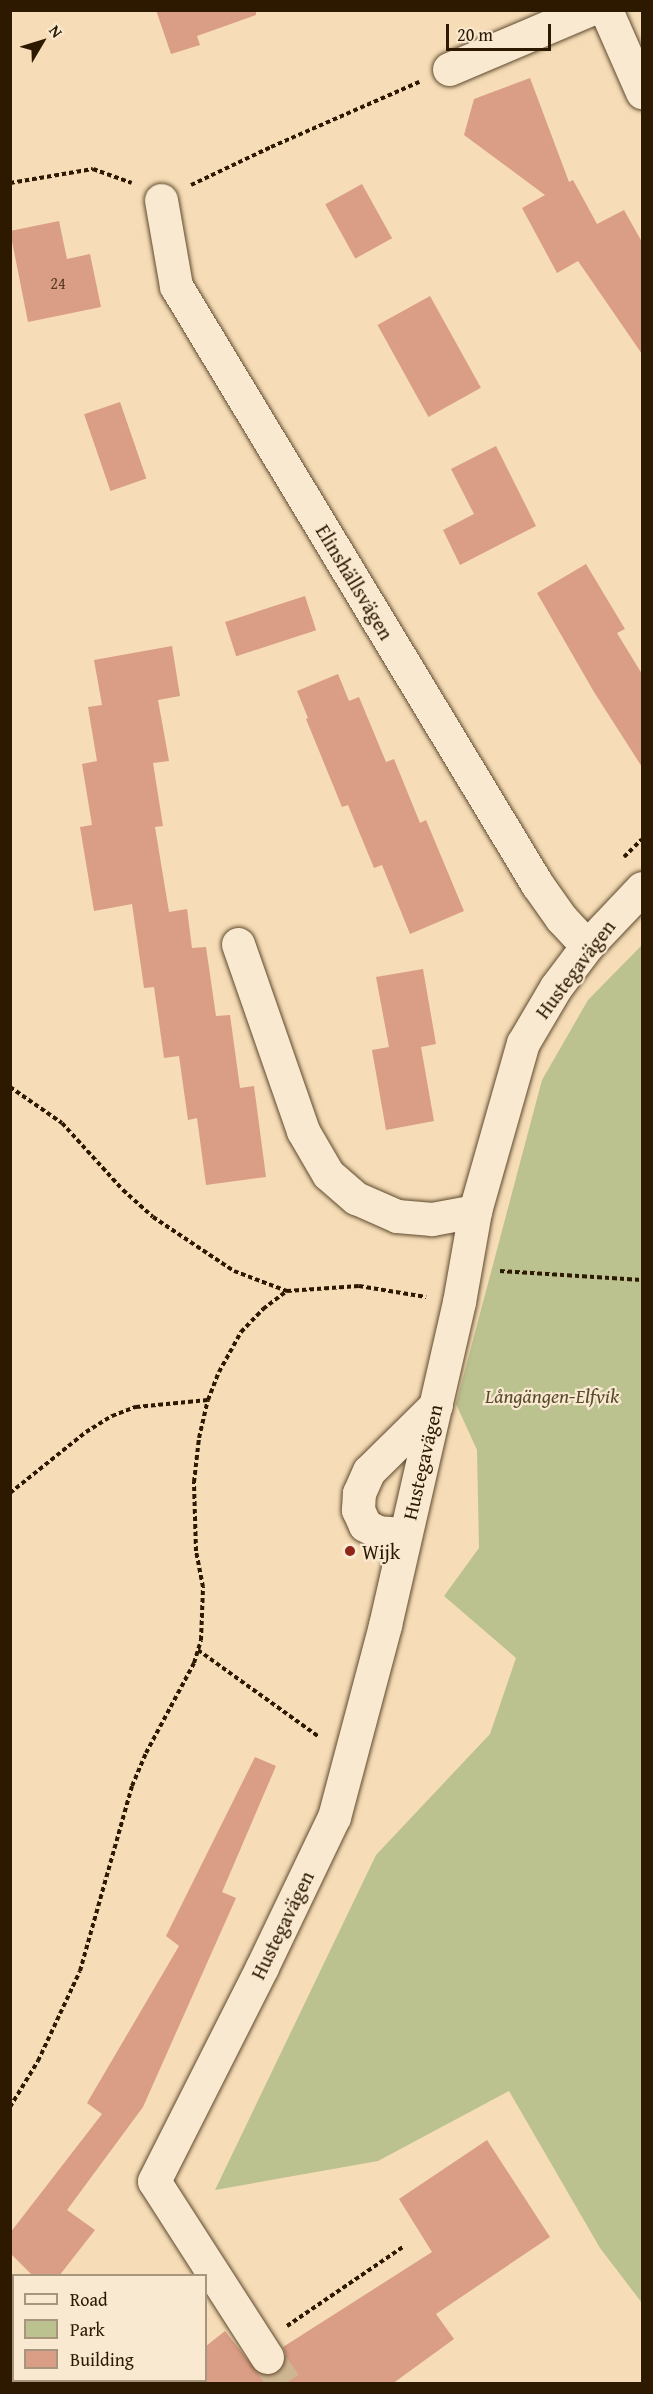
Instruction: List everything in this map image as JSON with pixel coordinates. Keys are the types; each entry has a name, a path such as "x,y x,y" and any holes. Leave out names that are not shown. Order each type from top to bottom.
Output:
{"street":[{"path":"449,69 588,10"},
{"path":"606,10 642,92"},
{"name":"Elinshällsvägen","path":"161,200 176,286 537,884 561,918 587,946"},
{"name":"Hustegavägen","path":"274,2343 154,2181 262,1967 334,1817 385,1625 459,1302 476,1211 523,1043 556,987 587,946 642,888"},
{"path":"238,944 303,1131 328,1174 356,1198 397,1216 432,1219 476,1211"},
{"path":"405,1534 378,1532 365,1525 358,1510 359,1493 369,1472 435,1405"}],"path":[{"path":"10,183 93,169 126,180 161,200 270,147 449,69"},
{"path":"10,1087 62,1123 123,1190 153,1217 234,1271 287,1291 359,1286 459,1302"},
{"path":"466,1269 642,1281"},
{"path":"10,2107 38,2061 80,1971 132,1786 146,1753 181,1689 198,1650 203,1587 196,1551 194,1482 199,1438 208,1400 219,1372 241,1332 263,1309 287,1291"},
{"path":"10,1493 86,1432 112,1416 136,1407 208,1400"},
{"path":"198,1650 349,1759"},
{"path":"274,2343 403,2247"}],"green space":[{"name":"Långängen-Elfvik","path":"642,945 642,2303 600,2248 509,2091 378,2161 215,2190 376,1855 490,1734 516,1658 444,1596 479,1548 477,1450 456,1404 542,1080 588,1000"}],"building":[{"path":"156,10 256,10 256,15 197,36 200,45 171,54"},
{"path":"530,78 569,182 573,180 597,224 624,210 642,242 642,354 578,261 557,273 522,208 545,195 464,135 474,99"},
{"path":"362,184 392,238 355,259 325,204"},
{"path":"59,221 67,259 90,254 101,307 28,322 10,231"},
{"path":"430,296 481,388 428,417 378,325"},
{"path":"120,402 146,479 110,491 84,414"},
{"path":"496,446 536,526 460,565 443,530 474,514 451,469"},
{"path":"586,564 625,629 617,633 642,674 642,767 594,692 537,593"},
{"path":"305,596 316,630 236,656 225,622"},
{"path":"172,646 180,696 158,700 169,761 153,763 163,826 155,827 169,912 187,909 192,948 206,947 216,1016 230,1015 240,1088 254,1086 266,1177 206,1185 197,1118 188,1120 179,1056 164,1058 154,987 144,988 132,904 94,911 80,827 92,825 82,764 97,761 88,707 102,705 94,660"},
{"path":"338,674 349,701 359,697 386,762 394,759 420,823 426,820 464,911 410,934 382,865 374,868 348,805 342,807 297,691"},
{"path":"423,969 436,1044 421,1047 434,1121 386,1130 372,1050 389,1047 376,977"},
{"path":"255,1757 276,1766 222,1892 236,1898 143,2107 67,2210 95,2230 61,2274 31,2274 10,2253 10,2233 102,2114 87,2103 179,1946 166,1936"},
{"path":"487,2140 550,2237 436,2314 454,2339 392,2384 206,2384 207,2345 225,2331 258,2373 267,2376 277,2373 284,2365 286,2356 283,2347 432,2252 399,2199"}],"tunnel":[{"path":"267,2357 285,2384"}],"place":[{"name":"Wijk","path":"350,1551"}]}
